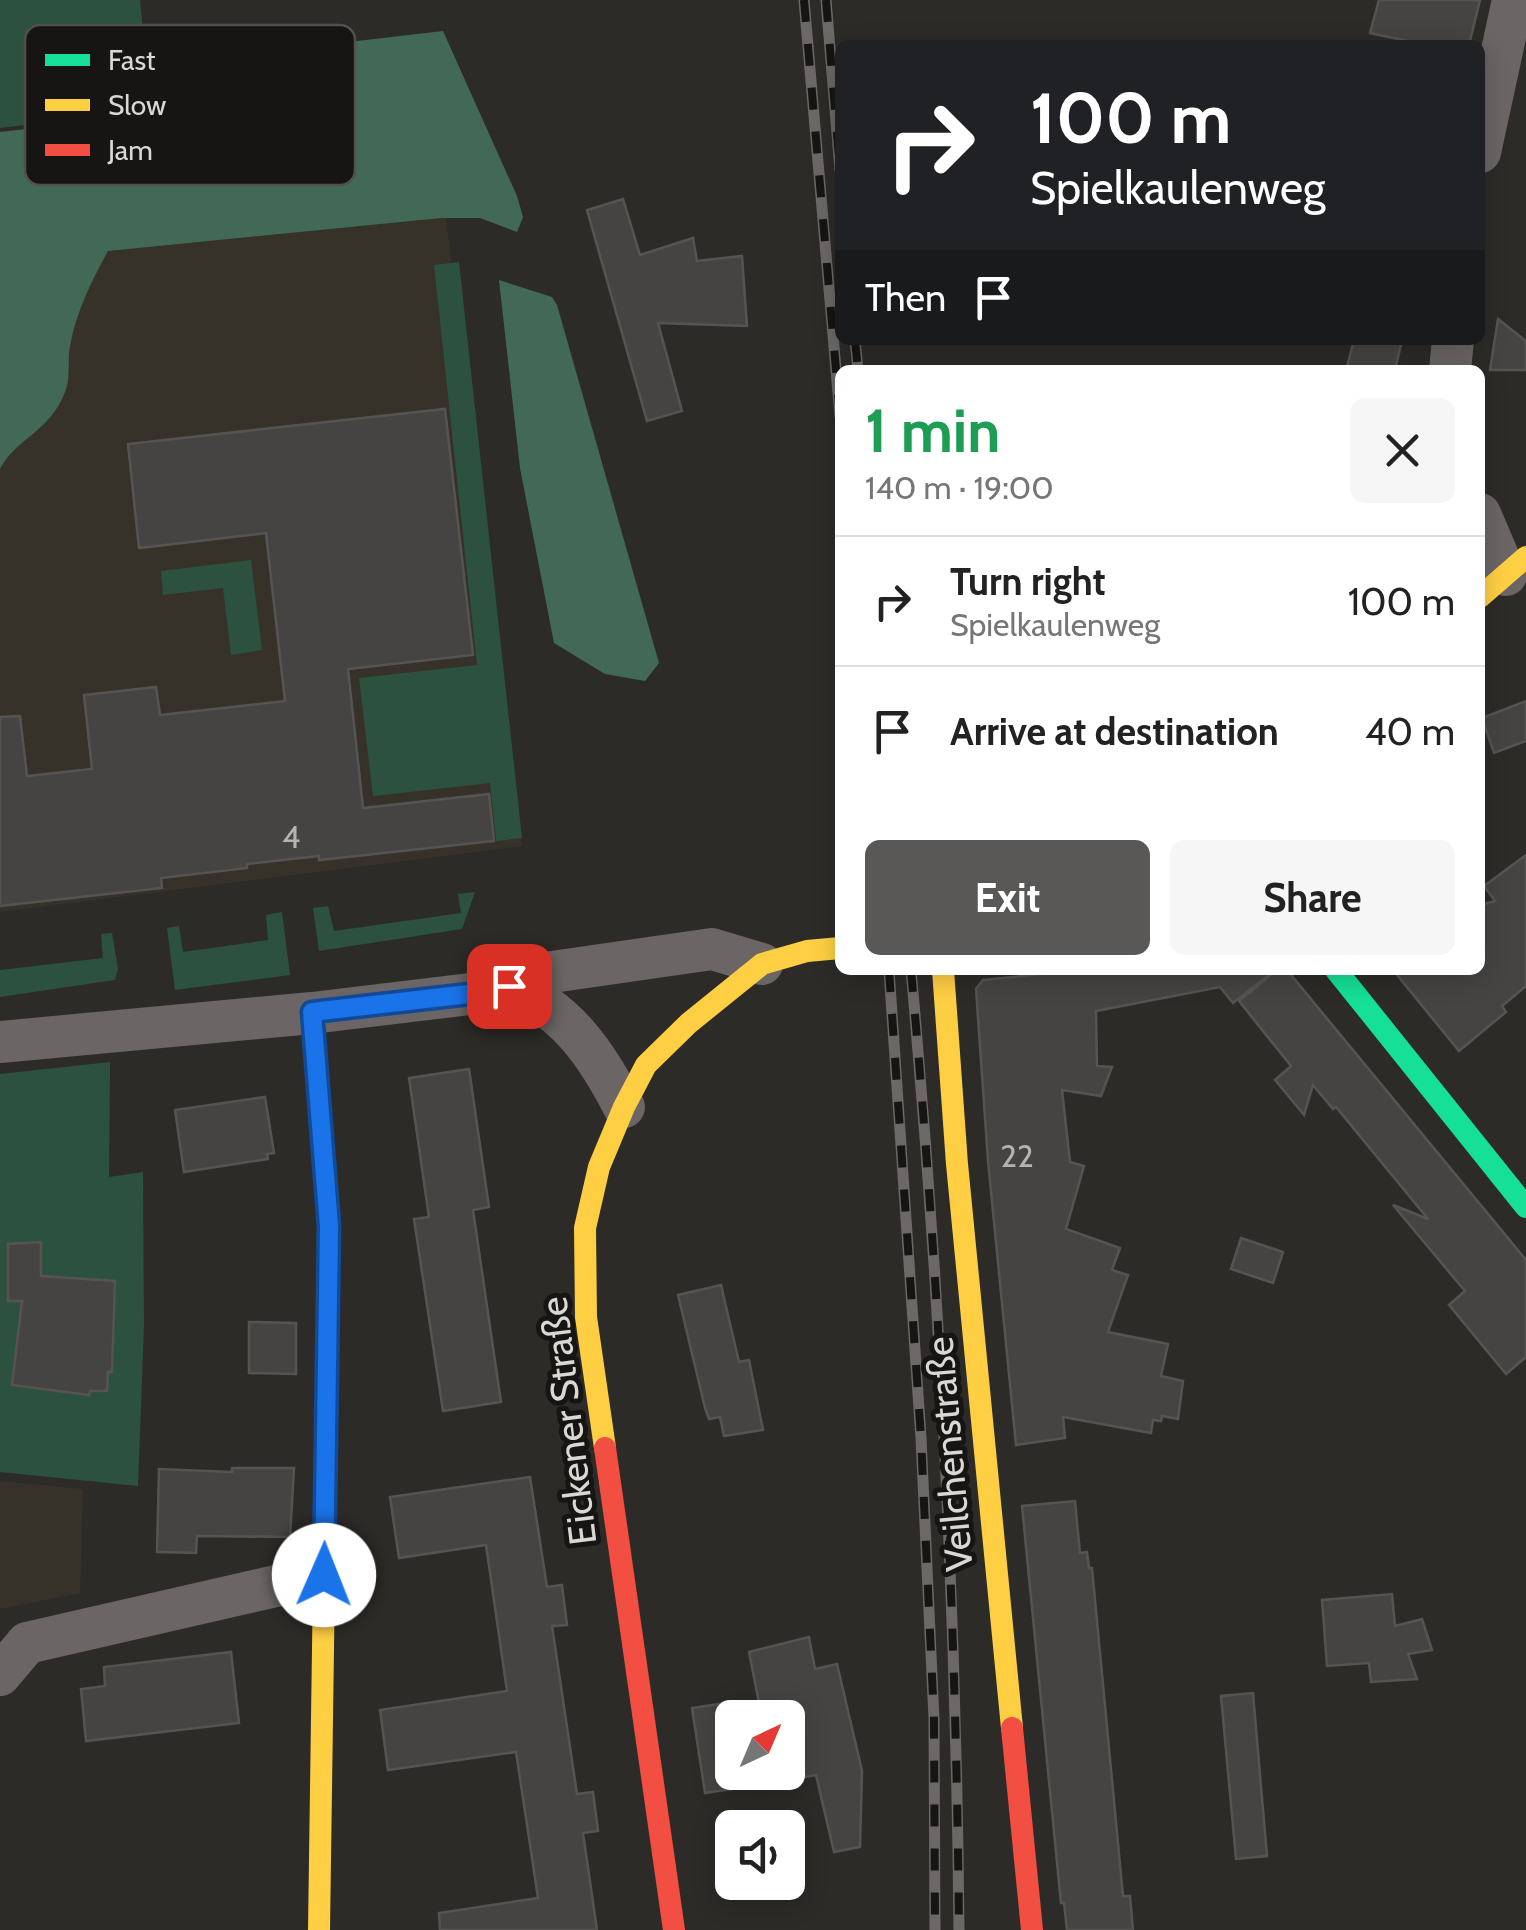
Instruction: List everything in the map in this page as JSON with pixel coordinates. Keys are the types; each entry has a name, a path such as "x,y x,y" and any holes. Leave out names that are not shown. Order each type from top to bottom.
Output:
{"street":[{"path":"1485,130 1514,0"},
{"path":"1485,527 1504,576"},
{"path":"0,1042 478,993 552,972 712,949 762,964 807,951 835,948"},
{"name":"Eickener Straße","path":"674,1930 586,1317 584,1228 599,1167 646,1065 689,1023 762,964"},
{"name":"Veilchenstraße","path":"943,975 964,1237 1032,1930"},
{"path":"1340,975 1526,1207"},
{"path":"509,986 538,998 559,1014 606,1074 624,1107"},
{"path":"312,1012 329,1226 318,1930"},
{"path":"0,1676 27,1643 324,1575"}],"shaded area":[{"path":"445,210 522,846 0,912 0,231"},
{"path":"0,1481 83,1489 80,1593 0,1609"}],"green space":[{"path":"0,0 140,0 142,25 25,25 25,125 0,128"},
{"path":"443,31 517,196 523,217 517,232 480,218 441,218 108,251 76,321 67,387 59,406 0,469 0,132 25,129 25,185 355,185 355,41"},
{"path":"459,262 522,838 496,841 490,783 373,796 359,678 477,665 434,265"},
{"path":"499,280 552,297 557,305 659,663 645,681 605,674 554,643 520,468"},
{"path":"251,560 262,650 231,655 223,588 163,595 161,571"},
{"path":"475,892 462,929 319,951 313,908 328,906 334,931 461,913 458,894"},
{"path":"282,912 290,975 175,990 167,928 179,926 183,952 268,940 266,915"},
{"path":"112,933 118,969 115,980 0,997 0,970 103,958 101,934"},
{"path":"110,1062 109,1177 143,1172 144,1326 138,1486 0,1472 0,1074"}],"building":[{"path":"1379,0 1480,0 1470,40 1403,40 1370,33"},
{"path":"623,199 640,255 693,238 697,261 742,256 747,326 658,323 682,411 647,421 587,210"},
{"path":"1498,319 1526,341 1526,370 1490,370"},
{"path":"1353,345 1401,345 1396,365 1347,365"},
{"path":"445,409 473,655 348,669 363,808 489,794 494,841 247,864 247,868 161,878 162,888 0,906 0,717 20,716 27,776 92,769 84,695 156,687 160,715 285,701 266,533 139,548 128,444"},
{"path":"1526,701 1526,741 1494,753 1485,717"},
{"path":"1526,855 1526,986 1502,1006 1506,1012 1459,1051 1397,975 1485,975 1485,904 1495,901 1485,885"},
{"path":"1032,975 1269,975 1233,1003 1220,987 1096,1011 1097,1066 1112,1067 1101,1096 1062,1090 1070,1162 1084,1166 1066,1229 1120,1248 1112,1270 1128,1275 1108,1332 1168,1344 1161,1376 1183,1381 1178,1419 1162,1416 1161,1421 1153,1420 1151,1433 1063,1417 1065,1438 1016,1445 988,1161 976,989 983,980"},
{"path":"1271,975 1291,975 1526,1260 1526,1357 1506,1374 1449,1305 1465,1291 1393,1205 1428,1219 1336,1107 1333,1109 1313,1085 1304,1115 1275,1080 1291,1066 1239,1001"},
{"path":"469,1069 489,1207 473,1210 501,1402 443,1411 414,1219 429,1217 409,1078"},
{"path":"265,1097 274,1153 267,1154 268,1159 184,1172 175,1110"},
{"path":"1241,1238 1283,1252 1273,1283 1231,1269"},
{"path":"41,1242 41,1276 115,1281 112,1372 108,1372 107,1391 90,1391 89,1395 12,1385 22,1301 8,1301 8,1244"},
{"path":"721,1285 739,1362 749,1360 763,1430 724,1436 720,1417 709,1419 705,1408 678,1295"},
{"path":"249,1322 296,1323 296,1374 249,1373"},
{"path":"232,1468 294,1468 290,1537 197,1536 196,1553 157,1552 159,1469 232,1472"},
{"path":"530,1477 547,1587 562,1585 567,1625 552,1626 577,1794 593,1792 598,1831 583,1833 597,1930 440,1930 439,1913 538,1898 516,1752 388,1770 380,1710 507,1691 486,1545 399,1558 390,1497"},
{"path":"1075,1501 1080,1553 1087,1552 1092,1568 1123,1896 1130,1896 1133,1930 1067,1930 1061,1903 1022,1506"},
{"path":"1392,1594 1395,1626 1422,1619 1432,1650 1408,1654 1417,1679 1371,1682 1369,1663 1327,1666 1322,1600"},
{"path":"809,1637 815,1669 837,1664 862,1771 860,1847 834,1852 816,1775 805,1777 805,1700 758,1700 749,1652"},
{"path":"231,1652 239,1723 86,1741 81,1689 105,1686 104,1667"},
{"path":"1253,1693 1267,1856 1236,1859 1221,1696"},
{"path":"715,1705 715,1790 725,1790 705,1793 692,1708"}],"railway":[{"path":"804,0 836,365"},
{"path":"826,0 835,109"},
{"path":"856,345 858,365"},
{"path":"889,975 921,1438 934,1719 935,1930"},
{"path":"911,975 945,1450 959,1930"}],"traffic: fast":[{"path":"1340,975 1526,1207"}],"traffic: slow":[{"path":"1485,593 1526,557"},
{"path":"605,1448 586,1317 585,1228 599,1167 624,1107 646,1065 689,1023 762,964 807,951 835,948"},
{"path":"943,975 957,1164 1012,1728"},
{"path":"312,1013 329,1226 319,1930"}],"traffic: jam":[{"path":"605,1448 674,1930"},
{"path":"1012,1728 1032,1930"}],"route":[{"path":"324,1575 329,1226 312,1012 509,986"}]}
